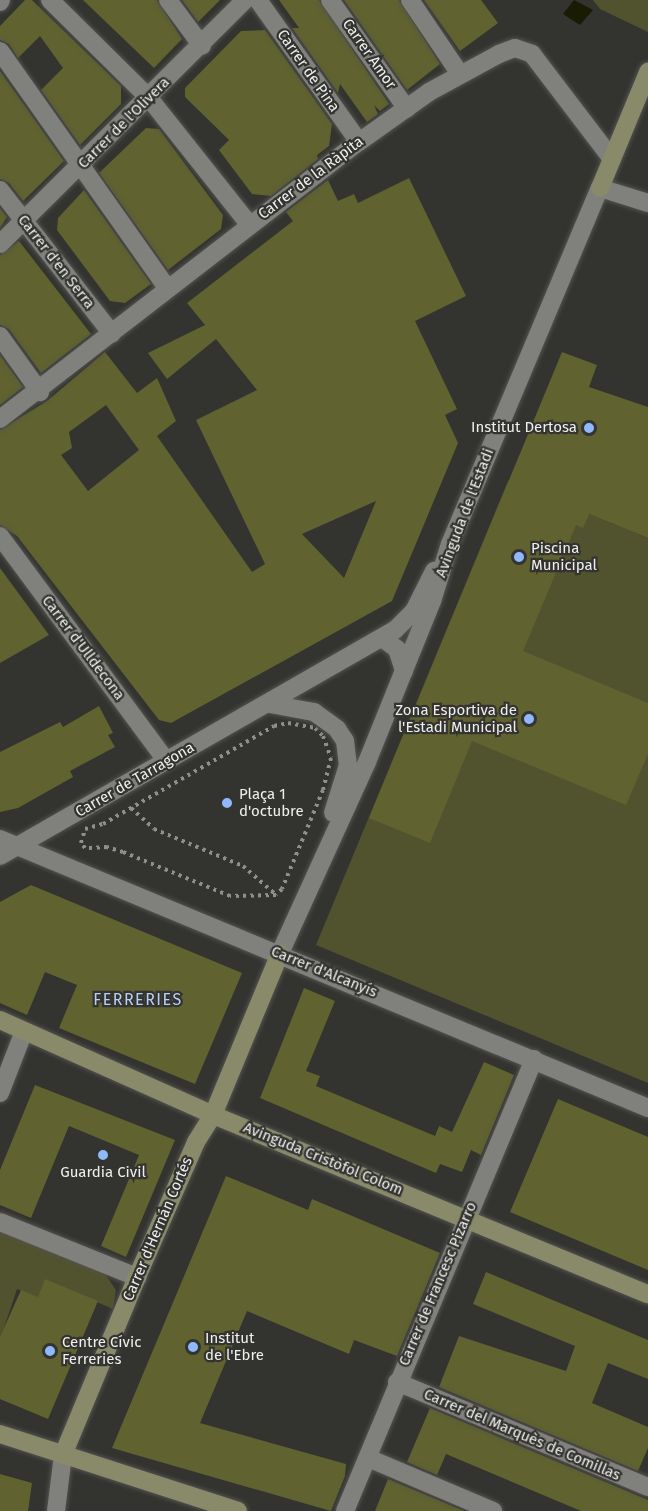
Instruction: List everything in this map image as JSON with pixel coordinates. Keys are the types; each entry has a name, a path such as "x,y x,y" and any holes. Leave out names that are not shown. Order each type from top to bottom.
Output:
{"street":[{"path":"50,0 149,98 249,224"},
{"path":"168,0 202,46"},
{"name":"Carrer de l'Olivera","path":"0,244 82,166 245,0"},
{"name":"Carrer de Pina","path":"258,0 359,142"},
{"name":"Carrer Amor","path":"330,0 407,109"},
{"path":"410,0 460,74"},
{"name":"Carrer de la Ràpita","path":"0,419 40,392 167,288 359,142 460,74 515,48 532,54 612,159"},
{"path":"0,51 167,288"},
{"name":"Avinguda de l'Estadi","path":"280,954 314,872 331,845 404,671 450,544 648,72"},
{"path":"600,188 648,203"},
{"name":"Carrer d'en Serra","path":"0,190 112,334"},
{"path":"0,336 40,392"},
{"name":"Carrer d'Ulldecona","path":"0,536 166,760"},
{"name":"Carrer de Tarragona","path":"0,856 166,760 270,704 382,638 405,622 414,611 450,544"},
{"path":"382,638 397,649 404,671"},
{"path":"270,704 314,712 337,729 345,741 348,765 314,872"},
{"name":"Carrer d'Alcanyís","path":"0,839 648,1108"},
{"name":"Carrer d'Hernán Cortés","path":"56,1511 63,1455 136,1277 196,1142 213,1114 280,954"},
{"name":"Avinguda Cristòfol Colom","path":"0,1020 213,1114 648,1294"},
{"path":"0,1093 24,1031"},
{"name":"Carrer de Francesc Pizarro","path":"345,1511 465,1218 534,1059"},
{"path":"0,1222 136,1277"},
{"name":"Carrer del Marquès de Comillas","path":"397,1382 648,1487"},
{"path":"0,1434 238,1511"},
{"path":"368,1458 493,1511"}],"path":[{"path":"303,724 315,728 328,746 330,771 282,890 276,895 230,896 123,852 107,847 85,848 81,843 85,829 104,824 274,726 303,724"},
{"path":"131,808 154,828 243,867 276,895"}],"green space":[{"path":"593,0 648,0 648,32 600,9"},
{"name":"Zona Esportiva de l'Estadi Municipal","path":"508,481 648,538 648,1083 316,945"},
{"path":"0,1230 103,1271 116,1290 113,1309 52,1283 44,1300 17,1289 0,1340"}],"shaded area":[{"path":"574,0 593,10 580,25 563,14"}],"building":[{"path":"25,0 32,0 121,86 121,104 80,145 41,90 63,68 40,36 18,58 9,44 0,40 0,26"},
{"path":"83,0 157,0 182,39 154,68"},
{"path":"182,0 220,0 198,22"},
{"path":"279,0 319,0 389,104 380,111 374,105 378,114 367,122 340,84 338,93 292,28 299,28"},
{"path":"344,0 399,0 440,64 407,90"},
{"path":"424,0 481,0 498,23 460,51"},
{"path":"265,30 332,124 329,146 317,155 318,159 271,196 252,194 219,150 229,140 185,97 185,88 241,31"},
{"path":"0,71 64,161 23,201 9,183 0,179"},
{"path":"146,128 159,129 223,215 221,229 168,270 99,173"},
{"path":"409,178 466,296 415,321 457,409 445,415 458,443 392,601 171,723 159,720 17,536 0,525 0,430 47,401 105,352 137,393 157,378 176,421 157,436 252,572 265,564 196,420 257,390 216,339 167,379 148,353 205,325 187,303 293,221 286,212 328,180 338,201 354,194 358,203","holes":["106,405 139,450 88,491 61,455 72,448 69,432","376,501 344,578 302,534"]},
{"path":"84,190 151,284 125,303 110,301 57,230 58,218"},
{"path":"0,208 7,217 0,228"},
{"path":"19,241 91,334 41,373 9,329 0,325 0,255"},
{"path":"562,352 597,365 589,387 648,407 648,538 589,514 583,528 576,525 523,651 648,703 648,754 626,805 472,741 430,843 369,818"},
{"path":"0,355 23,387 0,405"},
{"path":"0,568 49,635 0,663"},
{"path":"99,706 113,733 108,735 115,747 70,771 73,777 18,808 0,812 0,752 60,722 63,727"},
{"path":"31,885 242,973 195,1084 59,1028 77,985 45,972 27,1015 0,1003 0,902"},
{"path":"304,988 335,1001 306,1071 320,1076 316,1086 435,1136 439,1126 452,1132 484,1062 514,1075 481,1155 471,1150 462,1172 440,1164 436,1173 260,1098"},
{"path":"35,1085 175,1140 126,1257 101,1246 139,1155 69,1126 31,1218 0,1205 0,1170"},
{"path":"558,1099 648,1137 648,1270 510,1212"},
{"name":"Institut de l'Ebre","path":"226,1176 308,1210 312,1199 440,1253 397,1356 354,1340 349,1354 247,1311 200,1423 346,1464 345,1476 331,1511 112,1448"},
{"path":"486,1272 648,1340 648,1379 608,1363 592,1403 648,1427 648,1448 638,1471 439,1387 459,1336 566,1371 575,1346 473,1304"},
{"path":"45,1279 98,1301 48,1419 0,1399 0,1337 21,1290 38,1297"},
{"path":"430,1408 648,1500 648,1511 581,1511 446,1454 437,1475 407,1462"},
{"path":"0,1474 32,1483 28,1511 0,1511"},
{"path":"388,1479 464,1511 375,1511"}],"place":[{"name":"Institut Dertosa","path":"589,428"},
{"name":"Piscina Municipal","path":"519,557"},
{"name":"Zona Esportiva de l'Estadi Municipal","path":"529,719"},
{"name":"Plaça 1 d'octubre","path":"227,803"},
{"name":"Guardia Civil","path":"103,1155"},
{"name":"Institut de l'Ebre","path":"193,1347"},
{"name":"Centre Cívic Ferreries","path":"50,1351"}],"district":[{"name":"FERRERIES","path":"138,1000"}]}
